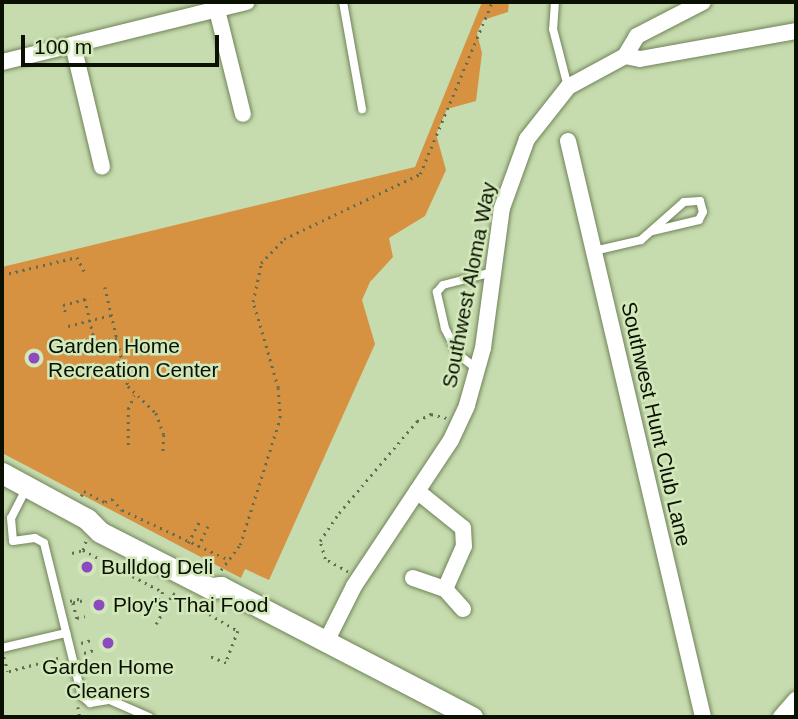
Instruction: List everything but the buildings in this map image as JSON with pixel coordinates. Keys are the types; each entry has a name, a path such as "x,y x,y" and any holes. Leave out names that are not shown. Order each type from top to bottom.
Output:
{"main road":[{"path":"2,473 27,486 87,528 99,517 221,579 327,640 472,717"}],"street":[{"path":"2,62 247,2"},
{"name":"Southwest Aloma Way","path":"327,640 359,579 457,426 478,369 502,208 516,162 537,122 568,87 625,56 637,36 704,2"},
{"path":"218,10 243,114"},
{"path":"625,56 651,57 796,31"},
{"path":"73,45 102,167"},
{"name":"Southwest Hunt Club Lane","path":"568,141 703,717"},
{"path":"417,491 463,528 464,546 454,576 445,589"},
{"path":"413,578 445,589 463,609"},
{"path":"781,717 796,701"}],"lane":[{"path":"343,2 362,109"},
{"path":"555,2 554,29 568,87"},
{"path":"594,251 637,242 684,202 691,198 699,201 703,212 699,219 653,231"},
{"path":"478,369 458,354 445,328 438,292 443,285 493,272"},
{"path":"27,486 6,518 13,541 35,538 44,542 82,696 90,703 110,700 149,717"},
{"path":"3,653 66,633"}],"path":[{"path":"221,579 224,564 240,545 280,418 278,388 253,302 261,263 284,239 420,174 492,2"},
{"path":"2,275 77,257 84,271"},
{"path":"105,287 128,386 134,395 156,413 164,435 163,455"},
{"path":"65,313 63,305 88,298 95,343"},
{"path":"68,326 111,315"},
{"path":"74,348 117,338"},
{"path":"128,445 128,409 134,395"},
{"path":"359,579 325,559 320,541 338,513 417,421 430,414 446,417 457,426"},
{"path":"80,497 84,491 105,502 112,499 122,510 219,558 227,559"},
{"path":"188,543 199,522"},
{"path":"198,547 208,526"},
{"path":"82,550 87,528"},
{"path":"72,553 82,550 163,592 158,608 163,610"},
{"path":"156,624 173,592 236,627 238,639 226,663 209,656"},
{"path":"163,598 168,601"},
{"path":"70,601 82,600 73,603 77,618 85,616"},
{"path":"81,643 91,640"},
{"path":"84,653 94,650"},
{"path":"3,653 8,671"},
{"path":"2,673 65,656"},
{"path":"36,664 38,669"},
{"path":"77,704 80,717"}],"shaded area":[{"name":"Garden Home Recreation Center","path":"482,2 509,2 508,12 483,20 477,33 482,53 476,101 447,109 436,134 446,170 425,216 389,238 393,257 370,282 362,300 375,344 269,580 245,569 241,578 2,453 2,267 415,167"}],"place":[{"name":"Garden Home Recreation Center","path":"34,358"},
{"name":"Bulldog Deli","path":"87,567"},
{"name":"Ploy's Thai Food","path":"99,605"},
{"name":"Garden Home Cleaners","path":"108,643"}]}
